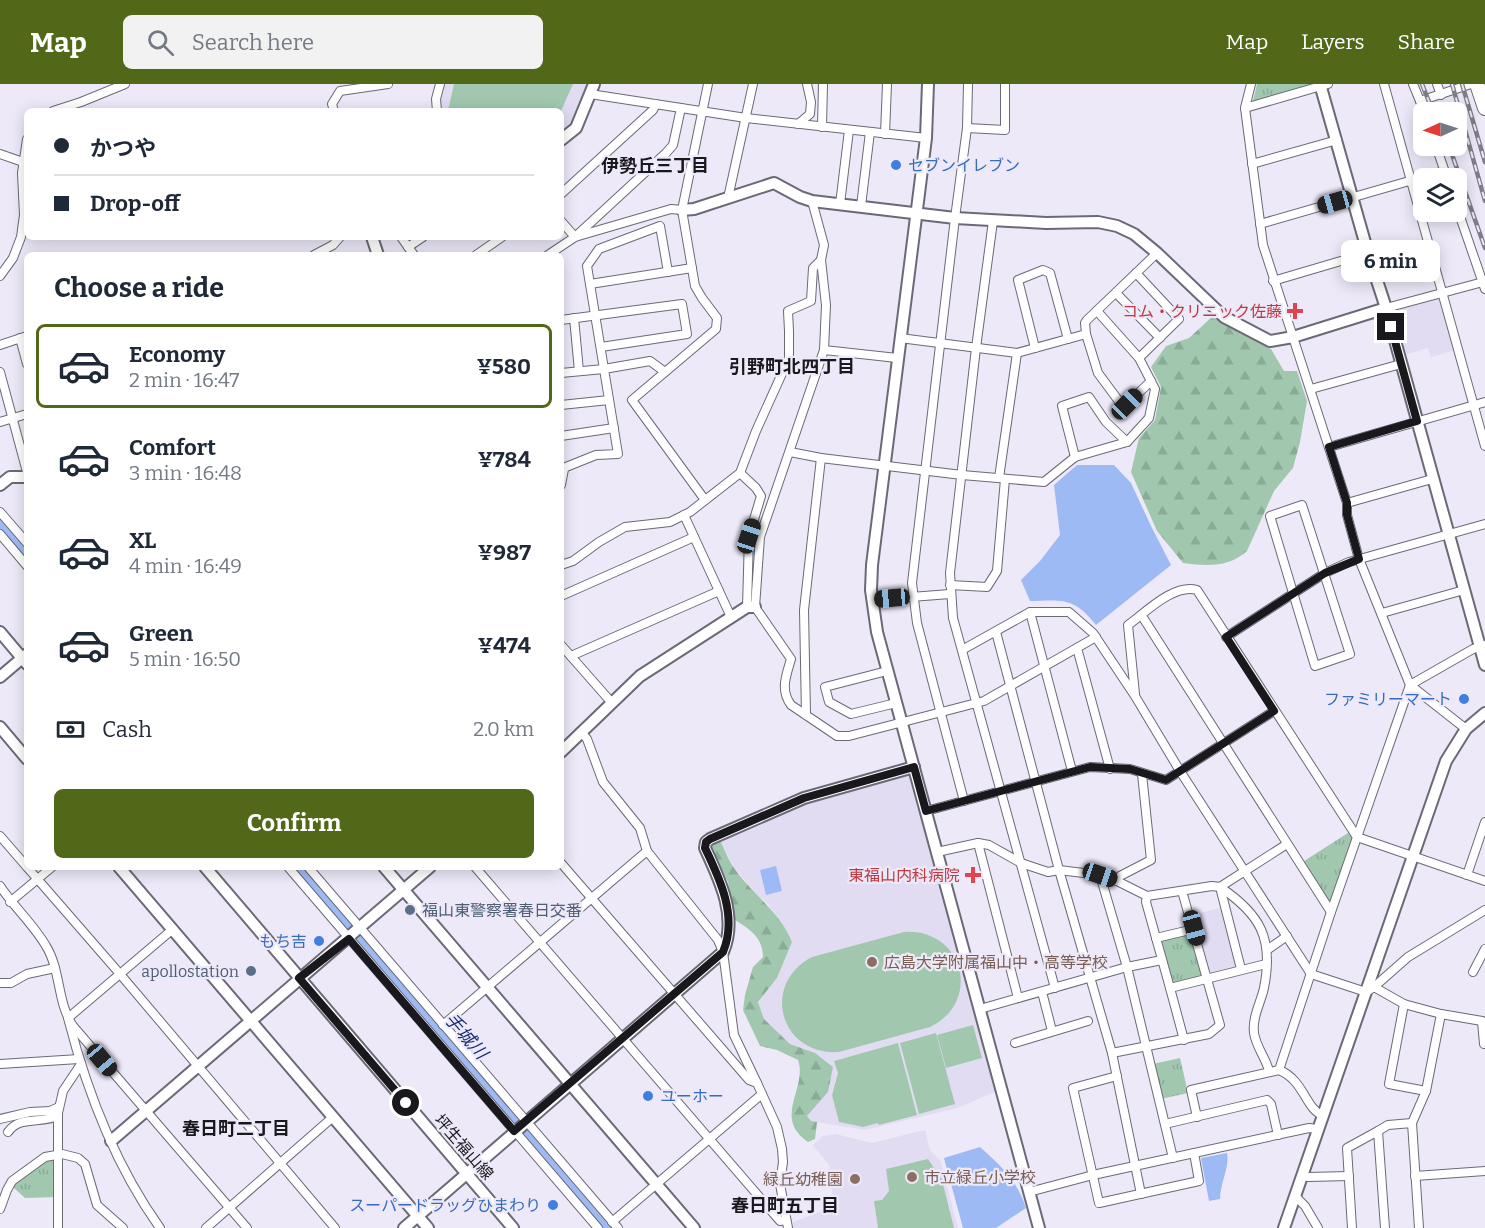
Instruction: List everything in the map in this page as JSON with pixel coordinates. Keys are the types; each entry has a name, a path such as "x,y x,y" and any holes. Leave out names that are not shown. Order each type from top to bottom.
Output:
{"highway":[{"path":"1477,84 1485,108"}],"street":[{"path":"62,108 125,84"},
{"path":"333,108 332,104 340,91 346,87 388,84"},
{"path":"705,500 632,400 716,328 717,318 695,286 682,210 708,84"},
{"path":"728,198 753,84"},
{"path":"798,124 810,114 811,102 807,84"},
{"path":"822,126 824,84"},
{"path":"885,134 887,84"},
{"path":"928,84 926,138 872,565 872,600 887,671 1039,1228"},
{"path":"964,801 917,623 913,596 913,568 968,128 968,84"},
{"path":"968,128 1005,130 1005,84"},
{"path":"1251,84 1245,108 1263,245 1347,503 1347,515 1359,559 1410,685 1466,729"},
{"path":"1384,84 1485,446"},
{"path":"1413,84 1420,101 1471,84"},
{"path":"1437,84 1441,95"},
{"path":"437,108 439,85"},
{"path":"1245,108 1323,85 1368,254 1386,308 1432,478 1482,646 1485,665"},
{"path":"564,138 576,128 592,89 656,104 746,118 926,138"},
{"path":"564,191 653,110 656,104"},
{"path":"553,252 575,237 673,145 681,108"},
{"path":"840,204 849,130"},
{"path":"861,206 870,132"},
{"path":"1252,164 1337,140"},
{"path":"0,154 23,162"},
{"path":"0,276 13,258 21,237 24,215 24,156"},
{"path":"1260,224 1413,180"},
{"path":"575,237 671,209 694,209 774,183 812,201 993,221 1098,222 1117,226 1134,234 1224,317 1270,341 1293,337 1441,293 1484,285 1462,222"},
{"path":"751,607 760,537 824,350 826,306 821,260 824,244 812,201"},
{"path":"993,221 950,573 950,594 953,618 1055,988"},
{"path":"564,224 575,237"},
{"path":"564,469 596,455 618,454 587,266 599,249 660,226 668,272"},
{"path":"320,252 337,240"},
{"path":"403,240 412,252"},
{"path":"408,247 418,240"},
{"path":"480,252 498,240"},
{"path":"1150,381 1127,404 1124,406 1121,404 1098,373 1086,334 1085,323 1157,253"},
{"path":"1273,281 1368,254"},
{"path":"564,564 573,561 625,527 670,522 684,515 740,473 789,358 788,311 811,301 813,268 821,260"},
{"path":"590,284 692,268"},
{"path":"1035,348 1018,280 1044,270 1050,273 1068,339"},
{"path":"1136,273 1179,319 1139,358"},
{"path":"1116,293 1160,338"},
{"path":"564,320 682,304 687,334 601,348"},
{"path":"790,452 821,458 962,475 1044,482 1075,457 1127,442 1149,418 1155,389 1139,358 1097,311"},
{"path":"574,318 579,371"},
{"path":"900,338 1017,353 1086,334"},
{"path":"0,345 23,337"},
{"path":"824,350 897,358"},
{"path":"950,585 987,587 998,571 1002,479 1017,353"},
{"path":"564,373 650,361 665,372"},
{"path":"1311,389 1401,364"},
{"path":"0,372 24,461"},
{"path":"1075,457 1062,406 1089,397 1106,422 1127,442"},
{"path":"564,405 609,400"},
{"path":"1329,447 1485,402"},
{"path":"0,422 24,415"},
{"path":"564,436 614,428"},
{"path":"806,715 804,610 821,458"},
{"path":"740,473 756,488 761,500 749,536 751,607 791,659 784,694 791,705 843,737 977,704 1096,637"},
{"path":"0,485 10,477 24,477"},
{"path":"1347,503 1432,478"},
{"path":"1302,505 1350,654 1315,666 1294,595 1270,516 1302,505"},
{"path":"0,512 24,540"},
{"path":"684,515 731,618"},
{"path":"1226,637 1325,573 1359,559 1485,524"},
{"path":"0,534 24,562"},
{"path":"564,595 694,537"},
{"path":"1136,696 1128,625 1168,595 1191,588 1197,590 1357,837 1485,881"},
{"path":"1382,613 1464,590"},
{"path":"571,656 719,591"},
{"path":"872,600 950,594"},
{"path":"564,748 640,676 751,607"},
{"path":"962,650 1030,612 1069,612 1096,637 1136,696 1180,771 1311,974 1370,990 1404,1004 1441,1014 1482,1021 1484,1044"},
{"path":"1030,612 1072,771"},
{"path":"1142,616 1331,912"},
{"path":"0,632 24,658"},
{"path":"996,632 1059,870 1112,1053 1141,1194"},
{"path":"1279,1070 1410,685 1482,646"},
{"path":"564,648 612,703"},
{"path":"1077,648 1110,769"},
{"path":"0,677 24,660"},
{"path":"887,671 825,687 829,702 851,714 896,703"},
{"path":"926,811 1090,767 1130,769 1166,780 1274,711"},
{"path":"1284,1228 1317,1129 1370,990 1412,856 1446,761 1466,729 1485,713"},
{"path":"0,727 24,755"},
{"path":"582,733 603,782 639,828 647,851 718,940 723,952 734,1035 777,1127 783,1162 780,1184 787,1224"},
{"path":"404,1228 723,952 729,913 705,848 706,842 804,798 914,767"},
{"path":"1117,881 1120,876 1150,860 1142,774"},
{"path":"1467,875 1485,822"},
{"path":"0,836 24,864"},
{"path":"937,852 978,843 988,845 1021,863 1048,872 1059,870 1100,875 1147,896 1212,886 1220,887 1239,900 1262,928 1267,950 1266,964 1264,989 1257,1008 1254,1032 1269,1071"},
{"path":"978,843 1017,998"},
{"path":"1220,887 1287,844"},
{"path":"443,1025 647,851"},
{"path":"564,865 749,1080 757,1083"},
{"path":"30,870 335,1228"},
{"path":"10,902 48,870"},
{"path":"122,870 428,1228"},
{"name":"坪生福山線","path":"208,870 513,1228"},
{"path":"291,870 443,1025 598,1228"},
{"path":"310,870 354,934 520,1127 615,1225 657,1185 762,1094"},
{"path":"386,870 694,1228"},
{"path":"111,1141 427,870"},
{"path":"478,870 780,1221 787,1224"},
{"path":"1100,875 1127,967 1173,1158"},
{"path":"0,886 10,902 47,946 95,1107 139,1195 160,1228"},
{"path":"1220,887 1241,969"},
{"path":"1112,1053 1209,1034 1220,1025 1182,891"},
{"path":"1147,896 1146,902 1184,1040"},
{"path":"1370,990 1408,957 1482,912 1485,921"},
{"path":"1156,938 1194,928"},
{"path":"68,1018 173,929"},
{"path":"1267,950 1287,936"},
{"path":"1473,972 1485,949"},
{"path":"980,1009 1127,967 1162,960"},
{"path":"1170,988 1266,964"},
{"path":"0,983 11,983 27,974 55,968"},
{"path":"1042,992 1052,1030"},
{"path":"1404,1004 1389,1084 1426,1091"},
{"path":"1419,1228 1412,1123 1426,1091 1441,1014"},
{"path":"68,1018 247,1228"},
{"path":"1015,1043 1088,1021"},
{"path":"0,1064 80,1062"},
{"path":"58,1228 59,1107 63,1091 80,1062"},
{"path":"1197,1117 1191,1090 1279,1070 1290,1076 1302,1089 1316,1113 1322,1116"},
{"path":"1116,1076 1072,1088 1099,1203 1199,1181 1194,1153"},
{"path":"1165,1124 1267,1100 1271,1104 1278,1135"},
{"path":"0,1119 30,1112 50,1111 59,1107"},
{"path":"8,1132 12,1126 20,1122 46,1120 58,1116"},
{"path":"206,1228 333,1117"},
{"path":"1352,1228 1347,1148 1388,1125 1412,1123"},
{"path":"1029,1192 1194,1153 1310,1128 1317,1129"},
{"path":"1378,1131 1385,1228"},
{"path":"0,1209 12,1181 45,1157 58,1154 73,1156 85,1164 97,1205 123,1228"},
{"path":"1415,1176 1485,1171"},
{"path":"1302,1175 1308,1177 1349,1176"},
{"path":"1295,1196 1305,1206 1318,1228"}],"shaded area":[{"path":"445,84 587,84 573,123 564,132 564,108 440,108"},
{"path":"1440,294 1456,350 1431,357 1428,348 1401,356 1388,309"},
{"name":"広島大学附属福山中・高等学校","path":"909,773 995,1092 957,1108 865,1130 811,1121 807,1116 828,1092 815,1053 790,1044 764,1019 758,1002 777,978 792,942 769,905 757,895 733,866 720,840 808,802"},
{"path":"1220,908 1238,967 1208,975 1192,915"},
{"name":"市立緑丘小学校","path":"925,1130 930,1150 940,1160 958,1228 793,1228 793,1222 834,1207 829,1165 813,1145 823,1136 836,1134 871,1143"}],"green space":[{"path":"454,84 573,84 562,108 449,108"},
{"path":"1257,84 1313,84 1253,101"},
{"path":"1212,317 1271,349 1284,371 1297,371 1307,401 1293,468 1274,491 1247,551 1240,557 1225,563 1200,565 1183,563 1157,531 1131,472 1139,438 1155,420 1161,387 1151,367 1166,346 1189,338"},
{"path":"1351,831 1355,837 1331,909 1301,863"},
{"path":"720,840 739,875 780,921 792,942 777,978 758,1002 764,1019 790,1044 815,1053 833,1067 828,1092 807,1116 811,1121 817,1122 815,1139 808,1142 798,1133 793,1123 793,1103 800,1071 798,1060 777,1050 760,1046 743,1010 753,967 763,957 761,944 755,935 735,920 728,882 709,844"},
{"path":"1194,929 1207,978 1170,987 1157,938"},
{"path":"904,932 924,934 940,942 952,953 959,968 961,984 957,1001 947,1015 930,1027 839,1052 819,1050 803,1043 791,1031 784,1016 782,1000 786,984 796,969 812,957"},
{"path":"973,1025 982,1058 946,1068 937,1035"},
{"path":"936,1033 955,1104 919,1114 900,1043"},
{"path":"898,1043 917,1115 863,1127 839,1122 832,1095 838,1073 834,1061"},
{"path":"1180,1058 1188,1093 1161,1099 1153,1064"},
{"path":"57,1155 57,1197 25,1198 14,1188 13,1182 37,1163"},
{"path":"928,1159 942,1180 954,1228 878,1228 874,1201 882,1200 889,1191 886,1169"}],"water":[{"path":"1077,465 1114,465 1131,483 1171,565 1096,625 1081,609 1067,602 1030,601 1021,580 1040,561 1060,535 1054,485"},
{"path":"776,866 782,891 766,895 760,870"},
{"path":"980,1147 1013,1181 1026,1208 996,1228 963,1228 944,1158"},
{"path":"1227,1153 1220,1199 1209,1201 1201,1158"}],"waterway":[{"name":"手城川","path":"0,521 24,549"},
{"name":"手城川","path":"301,870 608,1228"}],"railway":[{"path":"1422,84 1429,102"},
{"path":"1452,84 1485,201"},
{"path":"1462,84 1485,162"},
{"path":"1453,156 1485,248"}],"place":[{"name":"セブンイレブン","path":"896,165"},
{"name":"コム・クリニック佐藤","path":"1295,311"},
{"name":"ファミリーマート","path":"1464,699"},
{"name":"東福山内科病院","path":"973,875"},
{"name":"福山東警察署春日交番","path":"410,910"},
{"name":"もち吉","path":"319,941"},
{"name":"広島大学附属福山中・高等学校","path":"872,962"},
{"name":"apollostation","path":"251,971"},
{"name":"ユーホー","path":"648,1096"},
{"name":"市立緑丘小学校","path":"912,1177"},
{"name":"緑丘幼稚園","path":"855,1179"},
{"name":"スーパードラッグひまわり","path":"553,1205"}],"district":[{"name":"伊勢丘三丁目","path":"655,166"},
{"name":"引野町北四丁目","path":"792,367"},
{"name":"春日町二丁目","path":"236,1129"},
{"name":"春日町五丁目","path":"785,1206"}],"route":[{"path":"406,1103 299,978 349,939 514,1131 723,952 729,928 729,913 705,848 706,842 710,839 804,798 914,767 926,811 1090,767 1130,769 1166,780 1274,711 1226,637 1325,573 1359,559 1347,515 1347,503 1329,447 1417,421 1391,327"}]}
